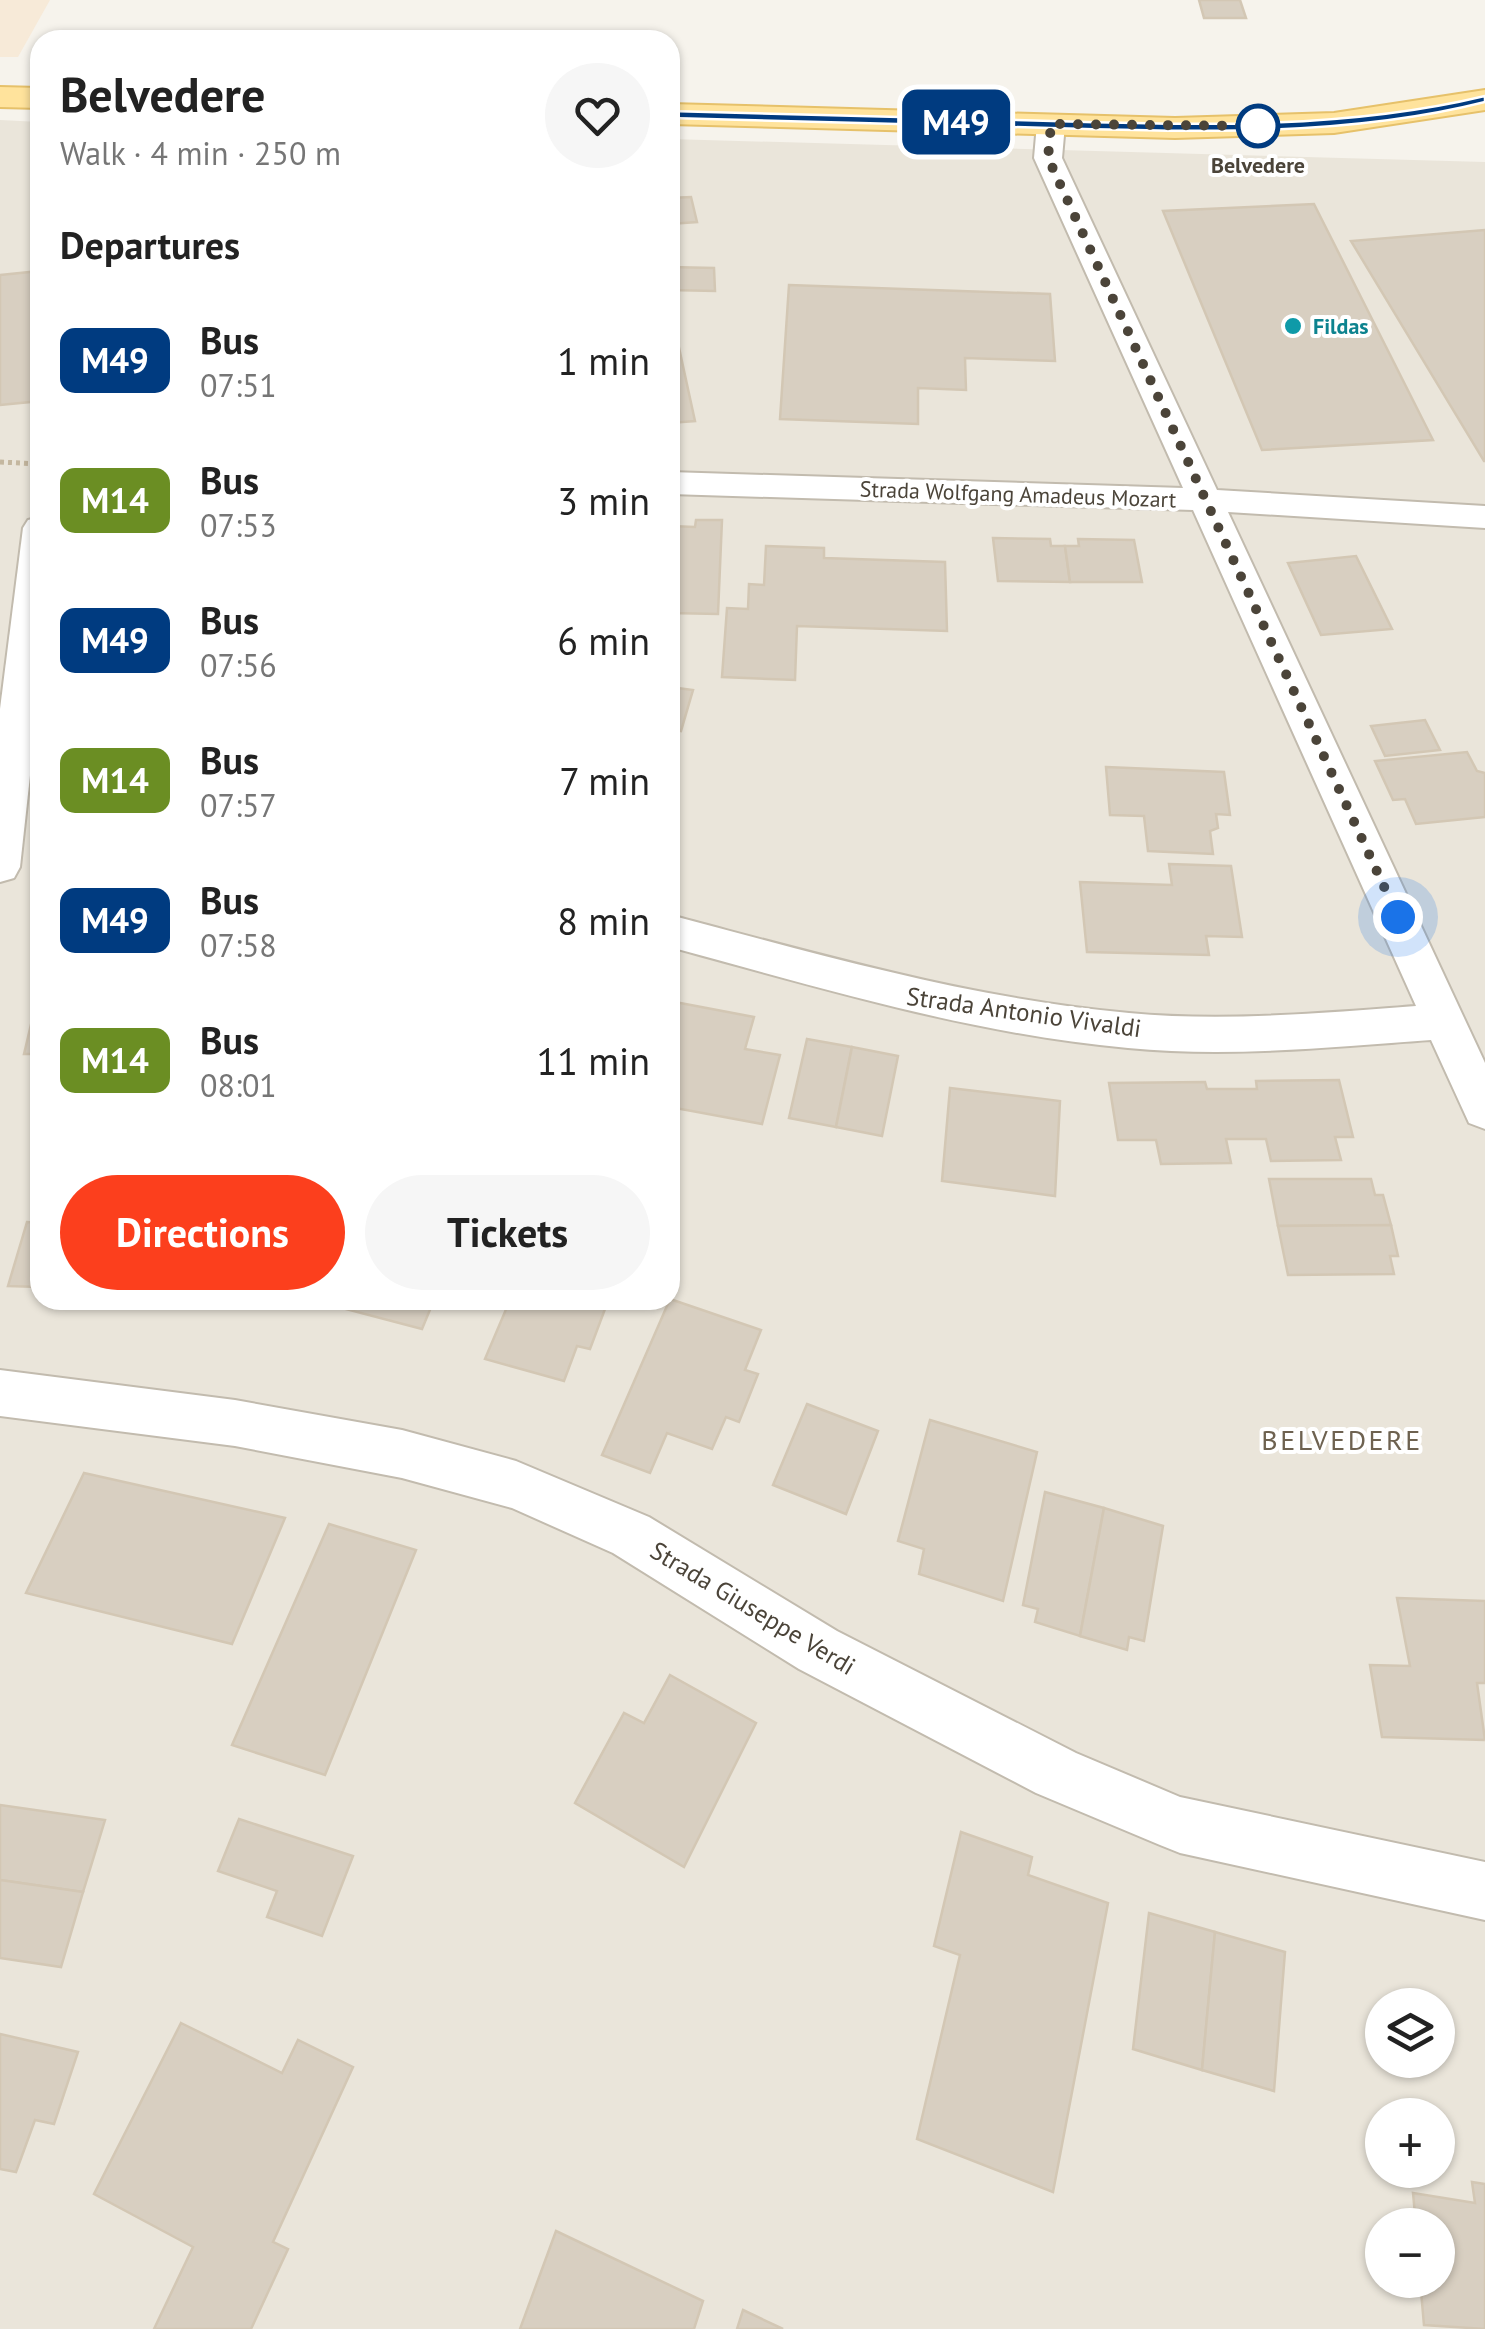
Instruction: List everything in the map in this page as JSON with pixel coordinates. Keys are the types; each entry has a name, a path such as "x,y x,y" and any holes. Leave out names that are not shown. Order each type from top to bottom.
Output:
{"main road":[{"path":"1449,108 1485,75"},
{"path":"0,97 30,98"},
{"path":"680,114 1175,128 1282,125 1449,108 1485,100"}],"street":[{"path":"1051,124 1048,158 1485,1110"},
{"name":"Strada Wolfgang Amadeus Mozart","path":"680,483 1207,500 1485,517"},
{"path":"14,857 30,655"},
{"name":"Strada Antonio Vivaldi","path":"680,933 946,1006 1130,1030 1292,1033 1446,1021"},
{"name":"Strada Giuseppe Verdi","path":"0,1393 235,1423 402,1454 516,1485 630,1535 818,1650 1073,1780 1180,1824 1485,1890"}],"path":[{"path":"0,462 30,464"}],"shaded area":[{"path":"0,0 50,0 18,57 0,57"},
{"path":"0,120 30,122 30,1310 680,1310 680,139 1485,162 1485,2329 0,2329"}],"building":[{"path":"1199,0 1240,0 1246,18 1204,18"},
{"path":"691,197 697,222 680,223 680,198"},
{"name":"Fildas","path":"1314,204 1433,440 1262,450 1163,211"},
{"path":"1485,230 1485,461 1484,461 1351,241"},
{"path":"680,267 714,268 715,291 680,290"},
{"path":"30,272 30,402 0,405 0,275"},
{"path":"789,285 1050,294 1055,361 965,358 966,390 918,388 918,424 780,419"},
{"path":"680,352 695,421 680,422"},
{"path":"696,520 722,520 718,614 680,613 680,526 695,527"},
{"path":"993,538 1050,539 1051,546 1065,546 1070,582 998,581"},
{"path":"1078,539 1134,540 1142,582 1070,582 1065,546 1079,546"},
{"path":"766,546 824,548 824,558 945,562 947,631 797,626 795,680 722,677 727,608 748,609 749,584 764,585"},
{"path":"1356,556 1392,629 1321,635 1288,563"},
{"path":"680,688 693,690 681,731"},
{"path":"1425,720 1440,750 1385,756 1371,726"},
{"path":"1467,752 1477,771 1485,773 1485,817 1416,824 1405,799 1393,800 1375,761"},
{"path":"1106,767 1224,772 1230,815 1216,814 1218,828 1210,831 1213,854 1148,851 1144,816 1110,815"},
{"path":"1169,864 1231,866 1242,937 1206,936 1209,955 1087,952 1080,882 1172,885"},
{"path":"680,1003 754,1017 745,1049 780,1055 762,1124 680,1109"},
{"path":"30,1029 30,1054 24,1054"},
{"path":"807,1039 852,1047 836,1127 789,1118"},
{"path":"852,1047 898,1056 882,1136 836,1127"},
{"path":"1339,1080 1353,1137 1335,1137 1341,1160 1271,1161 1266,1139 1226,1139 1231,1163 1161,1164 1156,1140 1118,1140 1109,1083 1205,1082 1207,1089 1257,1089 1256,1081"},
{"path":"950,1088 1060,1101 1055,1196 942,1181"},
{"path":"1269,1179 1371,1179 1375,1195 1383,1195 1391,1225 1278,1226"},
{"path":"27,1222 30,1222 30,1287 8,1286"},
{"path":"1391,1225 1398,1256 1390,1256 1394,1274 1288,1275 1278,1226"},
{"path":"680,1302 761,1330 745,1370 758,1374 739,1422 726,1417 712,1449 667,1433 650,1473 602,1455 665,1310 680,1310"},
{"path":"349,1310 430,1310 422,1329"},
{"path":"506,1310 605,1310 590,1349 577,1346 564,1381 485,1359"},
{"path":"807,1404 878,1431 846,1514 773,1485"},
{"path":"930,1420 1037,1452 1003,1601 919,1574 924,1549 898,1541"},
{"path":"84,1473 285,1518 232,1644 26,1593"},
{"path":"1045,1492 1104,1508 1080,1636 1035,1622 1038,1609 1023,1605"},
{"path":"1104,1508 1163,1526 1144,1641 1129,1637 1127,1650 1080,1636"},
{"path":"329,1524 416,1550 325,1775 232,1745"},
{"path":"1397,1598 1485,1601 1485,1683 1477,1683 1485,1740 1382,1737 1370,1665 1410,1666"},
{"path":"670,1675 756,1723 684,1867 575,1803 624,1713 644,1723"},
{"path":"0,1805 105,1820 83,1892 0,1880"},
{"path":"239,1819 353,1856 322,1936 267,1917 277,1891 218,1871"},
{"path":"961,1832 1032,1857 1028,1875 1108,1903 1053,2192 917,2139 960,1955 934,1946"},
{"path":"0,1880 83,1892 61,1967 0,1958"},
{"path":"1149,1913 1215,1932 1202,2070 1133,2049"},
{"path":"1215,1932 1285,1952 1274,2091 1202,2070"},
{"path":"181,2023 282,2073 298,2040 353,2067 273,2242 288,2249 251,2329 154,2329 193,2247 94,2194"},
{"path":"0,2034 78,2052 54,2124 35,2120 16,2172 0,2169"},
{"path":"1472,2182 1485,2184 1485,2329 1424,2325 1422,2298 1455,2298 1455,2208 1414,2208 1413,2193 1475,2203"},
{"path":"556,2231 703,2301 694,2329 520,2329"},
{"path":"743,2310 783,2329 737,2329"}],"bus line":[{"name":"M49","path":"680,114 1175,128 1334,122 1485,100"}],"place":[{"name":"Belvedere","path":"1258,126"},
{"name":"Fildas","path":"1293,326"}],"district":[{"name":"BELVEDERE","path":"1342,1439"}],"route":[{"path":"1258,126 1051,124 1048,158 1398,917"}]}
